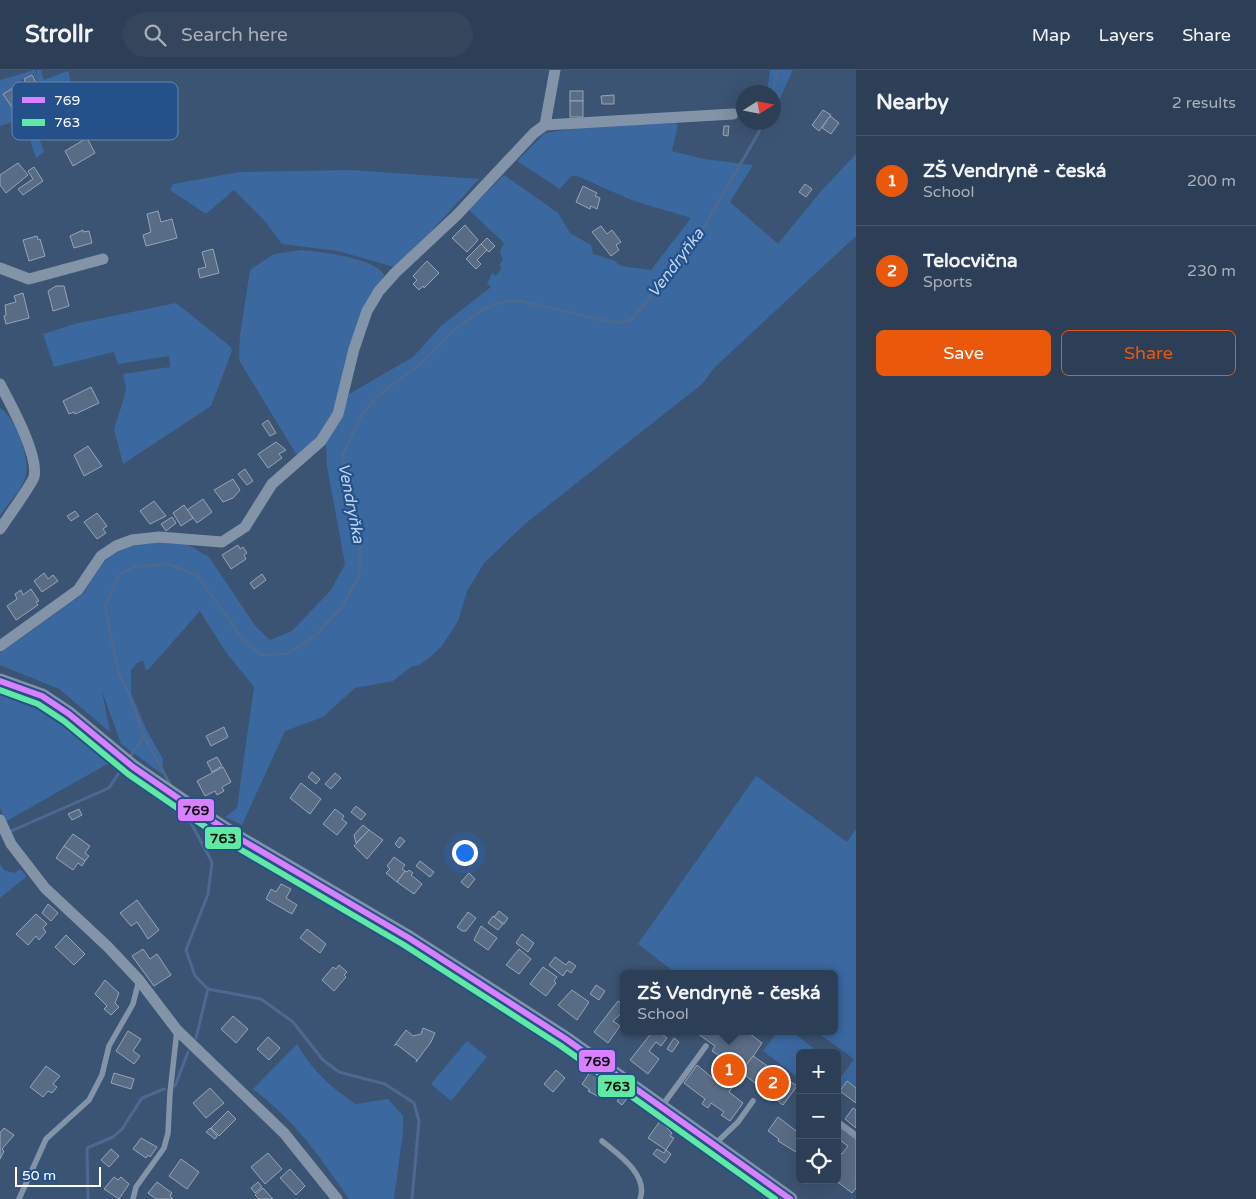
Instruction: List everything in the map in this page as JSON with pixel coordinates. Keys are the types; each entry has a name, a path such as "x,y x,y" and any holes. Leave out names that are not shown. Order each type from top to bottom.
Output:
{"street":[{"path":"545,125 555,70"},
{"path":"0,646 78,590 101,556 116,546 132,540 159,537 222,542 245,527 272,484 322,441 338,414 354,349 366,311 379,291 395,273 457,215 534,133 545,125 732,114"},
{"path":"0,268 30,279 103,259"},
{"path":"0,384 19,418 34,464 34,478 0,529"},
{"path":"0,681 42,696 69,714 134,767 194,809 242,840 409,938 606,1066 790,1199"},
{"path":"1,824 12,844 45,888 108,947 139,980 177,1030 284,1133 337,1199"}],"lane":[{"path":"19,1199 46,1139 89,1100 102,1075 110,1046 133,1004 139,980"},
{"path":"133,1199 136,1187 164,1148 168,1133 177,1030"},
{"path":"662,1106 706,1046"},
{"path":"715,1144 738,1122 753,1101"},
{"path":"841,1124 856,1135"},
{"path":"602,1141 633,1169 640,1184 642,1193 640,1199"}],"shaded area":[{"path":"35,70 37,76 37,70 41,70 44,80 67,71 69,73 70,82 38,82 33,74 21,80 22,82 12,82 12,122 0,126 0,80"},
{"path":"770,70 793,70 781,96 781,85 768,85"},
{"path":"676,123 678,125 672,151 703,159 753,165 730,202 778,244 822,190 856,154 856,236 715,367 702,384 526,523 484,563 467,591 458,621 442,646 429,658 419,665 411,667 393,681 355,688 323,717 285,731 242,825 225,817 237,808 254,687 225,651 200,611 148,670 145,669 144,661 138,662 131,670 131,693 147,731 163,759 162,774 121,744 102,691 110,732 59,689 0,665 0,653 83,594 103,563 112,555 128,546 144,542 185,543 209,557 256,627 270,640 292,631 331,590 345,564 327,466 326,443 349,394 413,357 442,325 491,287 487,284 492,273 496,276 502,268 499,265 503,260 500,252 504,243 469,210 504,175 558,213 570,233 591,245 593,254 613,260 621,266 651,270 691,218 634,201 577,176 571,176 560,189 517,161 545,133 578,128"},
{"path":"30,140 40,140 44,152 36,158"},
{"path":"351,170 479,179 415,249 394,267 338,251 282,244 263,219 234,190 206,214 170,190 173,184 239,172"},
{"path":"302,250 334,254 359,260 379,269 384,275 327,429 303,452 296,454 239,360 240,335 250,270 274,254"},
{"path":"176,303 231,347 232,351 211,406 123,464 114,429 126,387 123,374 170,367 169,356 118,364 114,352 54,367 43,334 78,323"},
{"path":"0,408 12,421 17,431 25,453 26,473 19,490 0,516"},
{"path":"0,692 25,700 27,705 31,704 71,729 69,732 74,732 109,763 5,822 0,807"},
{"path":"756,776 847,842 856,829 856,1103 841,1093 841,1077 854,1059 821,1035 838,1035 838,970 672,970 638,944"},
{"path":"0,864 4,870 14,873 20,869 26,875 25,878 0,898"},
{"path":"775,1035 796,1035 815,1049 796,1049 796,1076 763,1051"},
{"path":"467,1041 487,1057 451,1101 431,1084"},
{"path":"297,1044 323,1078 356,1104 388,1099 403,1116 403,1131 394,1199 349,1199 317,1153 295,1127 253,1089"}],"building":[{"path":"32,75 36,82 25,82 24,79"},
{"path":"12,89 12,107 3,94"},
{"path":"570,91 583,91 583,101 570,101"},
{"path":"614,95 614,104 602,104 601,96"},
{"path":"570,101 583,101 583,117 570,117"},
{"path":"823,110 831,115 819,131 812,125"},
{"path":"830,116 839,123 831,134 822,128"},
{"path":"724,126 729,126 728,136 723,135"},
{"path":"84,140 88,140 95,153 73,166 65,151"},
{"path":"18,163 28,175 6,193 0,185 0,175"},
{"path":"34,167 43,181 23,195 18,189 33,179 28,171"},
{"path":"805,184 812,189 806,197 799,192"},
{"path":"583,186 597,193 595,196 600,198 597,209 591,206 590,209 576,202"},
{"path":"158,211 161,222 172,219 177,238 146,246 143,235 151,232 147,214"},
{"path":"465,225 478,240 467,252 452,238"},
{"path":"601,226 607,234 612,230 621,242 616,245 619,250 611,256 592,232"},
{"path":"83,230 83,232 89,231 92,243 74,248 70,236"},
{"path":"37,236 38,240 40,239 45,256 29,261 23,240"},
{"path":"487,238 495,246 489,252 481,244"},
{"path":"481,244 487,250 477,260 481,264 476,269 466,259"},
{"path":"213,249 219,273 200,278 198,269 206,267 202,252"},
{"path":"427,261 439,273 424,288 423,286 419,290 413,284 417,280 413,276"},
{"path":"56,286 64,286 69,306 53,311 48,291"},
{"path":"23,293 29,318 6,324 4,316 6,315 5,305 16,302 14,296"},
{"path":"91,387 99,403 75,414 74,412 69,414 63,401"},
{"path":"268,420 276,433 270,436 262,424"},
{"path":"276,442 286,450 279,454 282,458 268,468 258,454"},
{"path":"88,446 102,466 84,476 74,455"},
{"path":"245,469 253,481 247,485 238,474"},
{"path":"233,479 240,490 233,498 223,502 214,490"},
{"path":"203,499 212,512 197,523 187,510"},
{"path":"154,501 166,516 150,524 140,511"},
{"path":"184,505 193,518 181,526 173,513"},
{"path":"75,511 79,516 71,521 67,516"},
{"path":"97,513 107,526 103,529 106,533 97,539 84,522"},
{"path":"172,517 176,523 166,531 161,524"},
{"path":"238,545 240,549 243,547 247,553 244,555 246,559 231,569 222,555"},
{"path":"44,573 48,579 53,575 58,581 42,592 34,581"},
{"path":"262,574 266,580 254,589 250,583"},
{"path":"31,589 39,601 36,602 38,605 16,620 7,606 17,599 15,594 21,590 23,595"},
{"path":"224,727 228,737 211,746 206,736"},
{"path":"217,757 222,766 212,772 207,762"},
{"path":"223,767 231,782 222,787 224,791 217,795 215,791 205,796 197,781"},
{"path":"312,772 320,779 316,784 308,777"},
{"path":"335,773 341,778 331,789 325,784"},
{"path":"301,783 321,799 310,814 290,798"},
{"path":"356,806 366,814 361,820 351,812"},
{"path":"79,809 82,815 72,820 68,814"},
{"path":"335,809 344,816 342,819 347,823 337,835 323,824"},
{"path":"363,825 369,830 356,843 354,835"},
{"path":"369,830 383,840 367,859 354,846"},
{"path":"73,834 90,846 85,853 89,856 85,861 64,846"},
{"path":"400,837 405,841 399,848 395,844"},
{"path":"64,846 85,861 82,866 78,863 73,870 56,858"},
{"path":"394,857 405,865 402,869 405,871 397,882 386,873 390,869 387,866"},
{"path":"420,861 434,872 430,877 416,866"},
{"path":"409,870 413,873 411,875 422,884 414,894 397,882 405,871"},
{"path":"469,873 475,879 468,888 461,882"},
{"path":"281,884 291,889 286,898 297,905 292,914 266,899 271,889 276,892"},
{"path":"137,900 159,930 148,939 137,922 131,926 120,913"},
{"path":"48,904 58,913 51,921 42,913"},
{"path":"499,911 508,918 504,924 494,917"},
{"path":"468,912 476,918 466,931 462,931 457,927"},
{"path":"36,914 47,924 43,928 46,932 39,940 36,936 28,945 16,934"},
{"path":"493,916 503,924 498,930 488,923"},
{"path":"481,926 497,938 488,950 474,940"},
{"path":"307,929 326,944 320,953 300,938"},
{"path":"522,934 534,943 528,952 516,943"},
{"path":"66,935 85,954 74,965 55,947"},
{"path":"143,949 150,959 157,954 171,975 154,986 132,956"},
{"path":"519,949 531,959 519,974 506,965"},
{"path":"555,957 566,965 569,961 576,966 571,973 567,970 563,976 549,965"},
{"path":"339,965 347,972 344,975 346,977 334,991 322,980 333,967 336,969"},
{"path":"543,967 557,977 554,981 556,983 546,996 530,984"},
{"path":"105,980 119,993 115,1003 119,1007 111,1015 104,1009 107,1006 95,994"},
{"path":"596,985 605,991 599,1000 590,994"},
{"path":"572,990 589,1002 577,1020 558,1005"},
{"path":"618,1001 620,1002 620,1015 613,1021 620,1026 608,1043 594,1032"},
{"path":"233,1016 248,1029 236,1043 221,1029"},
{"path":"423,1028 435,1033 431,1042 416,1062 417,1060 396,1044 394,1046 406,1030 413,1036 421,1034"},
{"path":"128,1031 141,1039 133,1051 140,1056 134,1064 116,1051"},
{"path":"650,1035 663,1035 667,1038 661,1046 656,1042 649,1051 659,1059 648,1074 630,1060"},
{"path":"700,1035 751,1035 762,1043 729,1092 743,1103 730,1121 721,1115 724,1112 711,1103 708,1108 702,1104 705,1099 684,1083 697,1065 716,1081 730,1063 712,1051 715,1046"},
{"path":"268,1037 280,1048 269,1060 257,1049"},
{"path":"674,1038 679,1042 672,1052 667,1049"},
{"path":"753,1056 796,1085 796,1087 783,1105 741,1072"},
{"path":"46,1066 60,1076 53,1084 57,1087 52,1093 48,1091 43,1097 30,1087"},
{"path":"556,1070 565,1078 553,1092 544,1084"},
{"path":"591,1071 598,1076 600,1073 605,1076 603,1079 610,1085 601,1098 588,1091 590,1090 582,1084"},
{"path":"114,1073 134,1079 131,1089 111,1083"},
{"path":"847,1081 856,1088 856,1103 841,1092"},
{"path":"210,1088 224,1103 206,1118 193,1103"},
{"path":"623,1094 628,1097 622,1105 617,1101"},
{"path":"853,1108 856,1110 856,1128 845,1119"},
{"path":"228,1111 236,1119 219,1136 211,1128"},
{"path":"778,1117 796,1131 796,1152 778,1141 779,1139 768,1131"},
{"path":"660,1121 672,1133 670,1136 674,1138 666,1150 648,1138"},
{"path":"4,1128 14,1135 2,1149 4,1151 0,1159 0,1133"},
{"path":"210,1128 217,1136 215,1139 206,1132"},
{"path":"841,1128 856,1139 856,1188 852,1193 840,1184 841,1153 848,1146 841,1141"},
{"path":"141,1138 157,1147 150,1157 148,1155 146,1158 133,1149"},
{"path":"111,1149 119,1156 109,1167 101,1160"},
{"path":"657,1149 664,1153 666,1150 671,1154 665,1163 653,1154"},
{"path":"268,1153 282,1169 265,1184 251,1167"},
{"path":"181,1159 199,1172 187,1189 169,1176"},
{"path":"290,1169 305,1186 296,1195 280,1178"},
{"path":"114,1177 118,1180 121,1177 129,1184 119,1199 104,1189"},
{"path":"157,1182 172,1193 170,1196 173,1199 156,1199 148,1193"},
{"path":"258,1182 262,1187 255,1193 251,1188"},
{"path":"263,1188 273,1199 259,1199 255,1195"}],"waterway":[{"name":"Vendryňka","path":"774,85 779,70"},
{"name":"Vendryňka","path":"171,786 144,736 129,694 119,675 105,607 119,575 134,567 168,564 197,575 245,642 262,655 287,654 315,636 341,608 359,576 361,541 342,456 362,414 379,395 423,362 452,331 485,308 506,301 521,301 620,323 632,319 697,239 760,130"},
{"path":"129,758 144,736"},
{"path":"9,832 109,788 124,765"},
{"name":"Vendryňka","path":"184,810 212,862 208,894 186,950 195,976 208,989 261,999 293,1022 323,1060 339,1072 385,1084 414,1103 419,1121 412,1199"},
{"path":"196,1038 208,989"},
{"path":"175,1086 188,1052"},
{"path":"88,1199 87,1148 113,1137 122,1129 142,1098 164,1089"}],"transit line":[{"name":"769","path":"0,681 42,696 69,714 133,767 194,809 242,840 409,938 566,1039 790,1199"},
{"name":"763","path":"0,690 38,704 64,721 128,774 189,816 238,848 404,945 561,1046 775,1199"}],"place":[{"name":"ZŠ Vendryně - česká","path":"729,1070"},
{"name":"Telocvična","path":"773,1083"}]}
